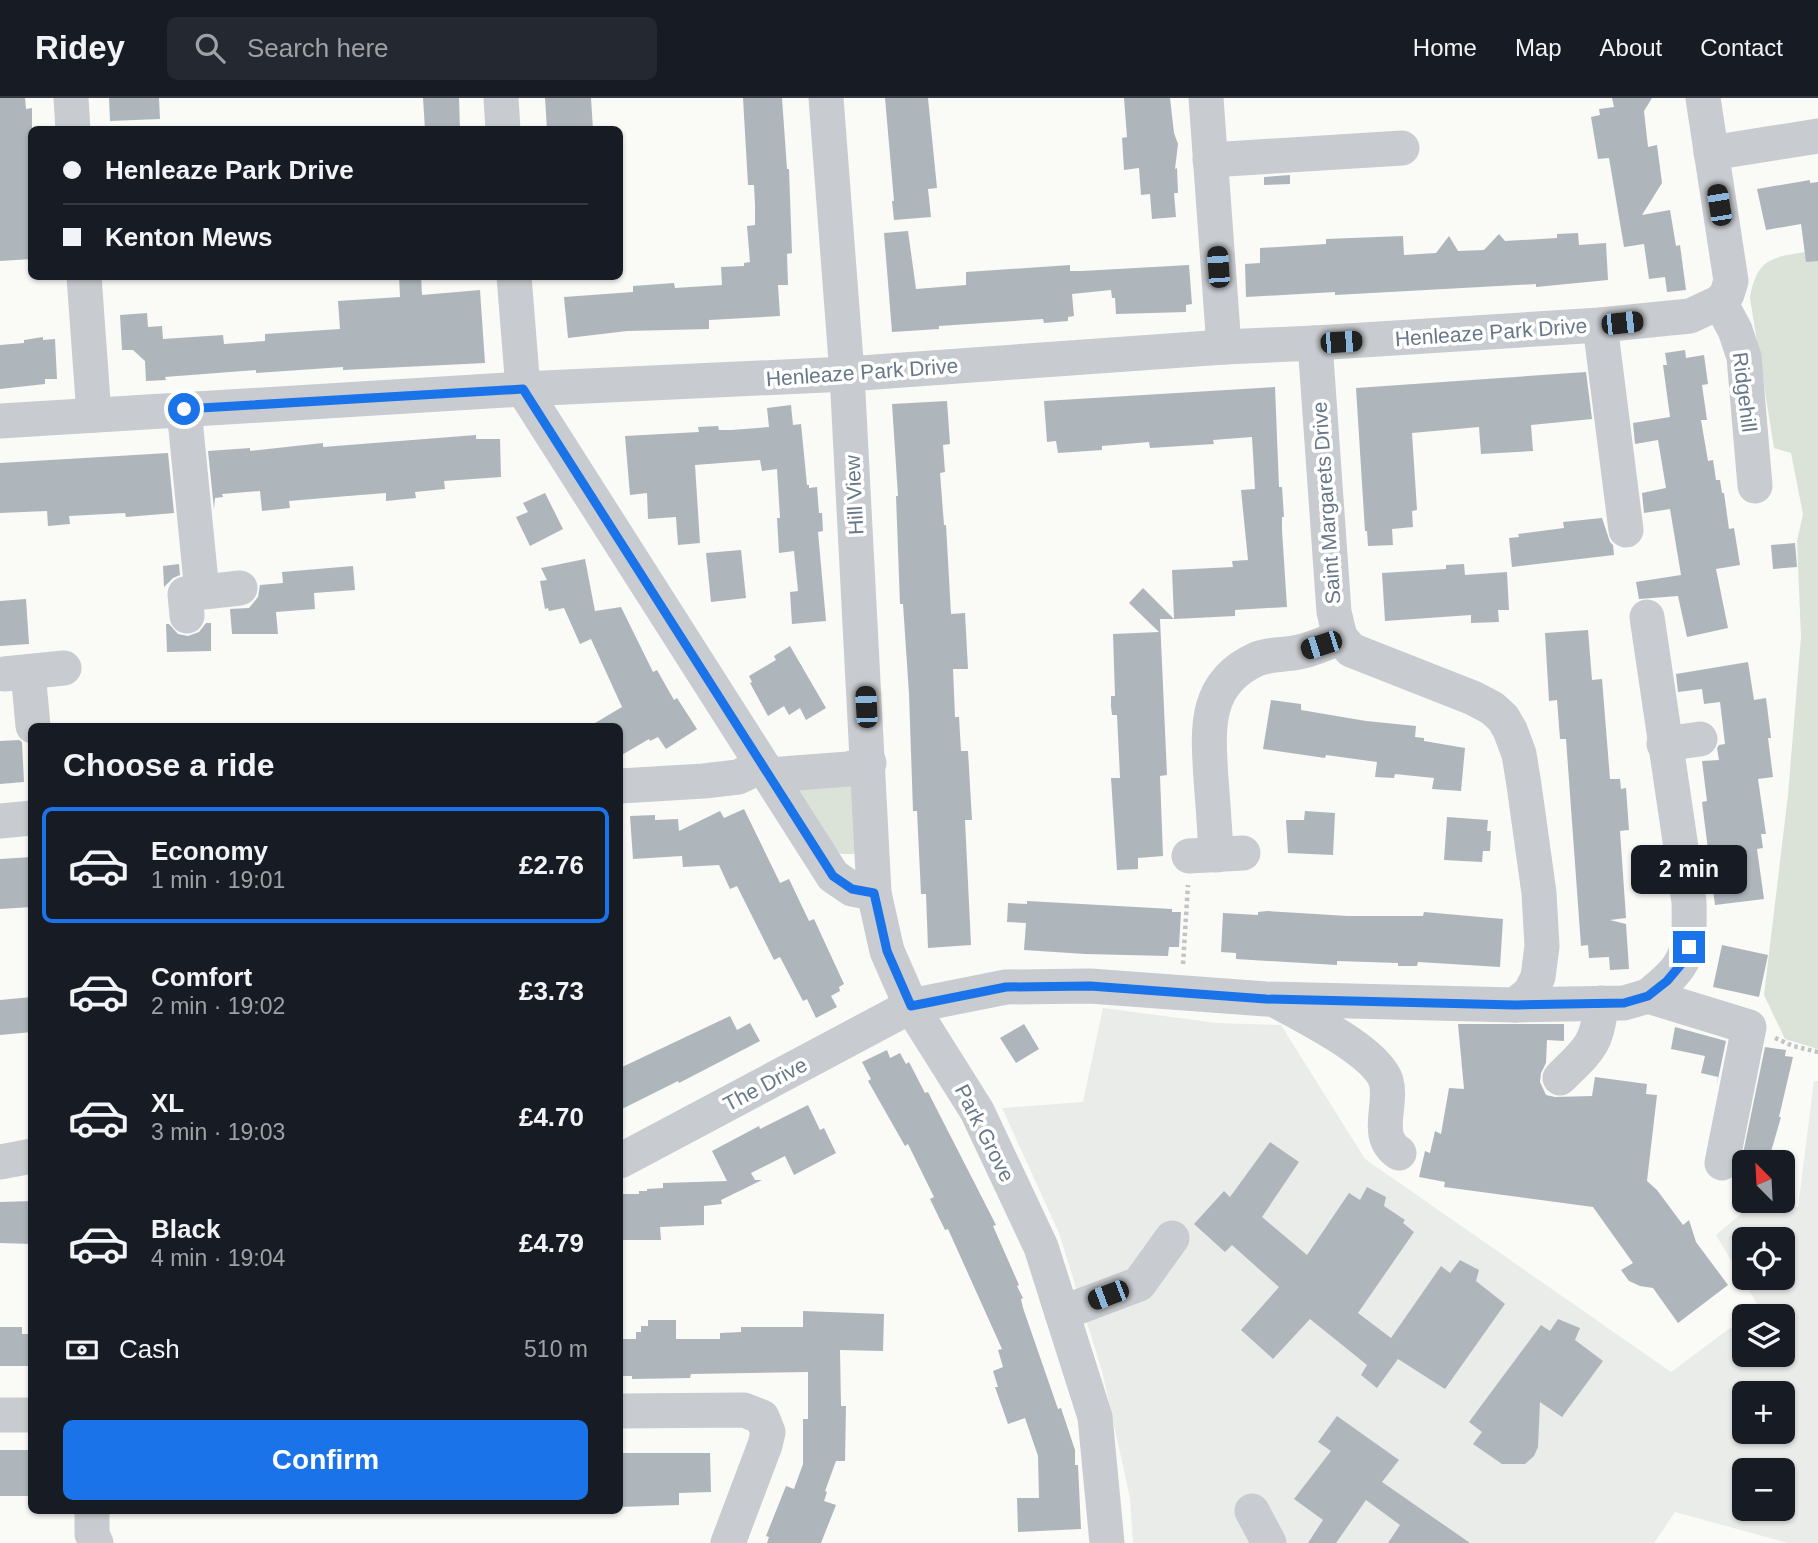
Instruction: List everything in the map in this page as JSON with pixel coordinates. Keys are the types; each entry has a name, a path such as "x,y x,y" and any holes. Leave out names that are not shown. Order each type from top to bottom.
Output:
{"street":[{"path":"71,98 73,126"},
{"path":"501,98 503,126"},
{"name":"Hill View","path":"826,98 847,374 874,893"},
{"path":"1206,98 1224,346"},
{"path":"1703,98 1731,281 1727,294 1720,302"},
{"path":"1711,153 1818,136"},
{"path":"1210,160 1402,148"},
{"path":"84,280 94,415"},
{"path":"514,280 523,389 833,876 852,889 874,893"},
{"name":"Henleaze Park Drive","path":"0,421 523,389 847,374 1224,346 1600,325 1690,316 1720,302"},
{"name":"Ridgehill","path":"1720,302 1735,330 1744,357 1755,486"},
{"path":"1600,325 1628,516"},
{"name":"Saint Margarets Drive","path":"1315,343 1334,612 1340,637"},
{"path":"184,409 195,604 240,588"},
{"path":"1647,617 1689,902 1690,933 1689,947 1683,962 1667,981 1648,996"},
{"path":"1216,855 1208,739 1210,716 1217,696 1240,667 1261,657 1302,652 1340,637 1351,650 1444,685 1492,708 1503,718 1519,754 1539,893 1542,946 1538,977 1530,993 1515,1005"},
{"path":"32,723 16,673 64,668"},
{"path":"1664,744 1700,739"},
{"path":"623,786 704,781 765,771 848,769 869,763"},
{"path":"0,821 28,818"},
{"name":"Park Grove","path":"874,893 887,951 911,1006 977,1111 1041,1247 1095,1417 1107,1543"},
{"name":"The Drive","path":"623,1159 911,1006 1006,987 1090,986 1274,999 1515,1005 1624,1003 1648,996"},
{"path":"1648,996 1749,1027 1722,1163"},
{"path":"1274,999 1331,1031 1372,1060 1386,1081 1386,1138 1399,1153"},
{"path":"1560,1078 1586,1052 1597,1035 1601,1003"},
{"path":"0,1162 28,1157"},
{"path":"1062,1313 1139,1283 1172,1238"},
{"path":"623,1411 744,1410 762,1417 768,1432 765,1445 728,1543"},
{"path":"0,1415 28,1415"},
{"path":"1252,1511 1269,1543"},
{"path":"92,1514 92,1534 96,1543"}],"path":[{"path":"1185,928 1186,910"},
{"path":"1749,1027 1793,1046 1818,1052"}],"shaded area":[{"path":"1818,250 1818,1049 1785,1039 1764,995 1788,795 1801,637 1797,541 1803,514 1791,453 1774,448 1750,298 1753,283 1764,265 1781,256"},
{"path":"857,779 863,843 853,854 842,854 830,849 788,787"},
{"path":"1103,1008 1217,1023 1281,1025 1365,1159 1671,1372 1732,1327 1732,1367 1795,1367 1795,1304 1757,1304 1749,1290 1795,1290 1795,1227 1732,1227 1732,1262 1716,1235 1742,1213 1796,1213 1814,1081 1818,1081 1818,1543 1788,1543 1675,1512 1654,1543 1133,1543 1130,1498 1102,1371 1059,1233 1002,1108 1083,1102"}],"building":[{"path":"0,98 25,98 26,109 32,108 32,126 28,126 28,259 0,261"},
{"path":"109,98 159,98 160,119 110,121"},
{"path":"423,98 459,98 460,126 425,126"},
{"path":"545,98 591,98 593,126 547,126"},
{"path":"743,98 782,98 789,169 792,253 787,254 788,285 778,285 780,316 709,320 709,329 627,331 568,338 564,297 633,292 633,286 674,283 675,288 722,285 721,267 744,266 744,263 750,262 747,226 755,225 755,205 754,185 748,185"},
{"path":"885,98 928,98 937,188 928,189 931,217 894,220"},
{"path":"1124,98 1170,98 1178,144 1175,169 1177,168 1178,193 1174,193 1176,217 1152,219 1150,194 1141,195 1139,168 1124,170 1122,138 1127,137"},
{"path":"1612,98 1652,98 1644,111 1648,147 1657,145 1662,183 1642,215 1670,210 1676,246 1680,245 1686,290 1667,292 1665,277 1649,279 1644,244 1624,247 1609,158 1598,159 1591,117 1600,115 1599,109 1614,107"},
{"path":"1290,175 1290,184 1264,185 1264,177"},
{"path":"1810,180 1810,183 1818,182 1818,261 1806,262 1801,224 1766,230 1757,189"},
{"path":"908,231 916,289 966,285 966,272 1070,265 1070,271 1082,271 1189,265 1192,304 1186,305 1186,312 1116,314 1115,298 1112,298 1111,290 1072,294 1074,316 1068,317 1068,321 1044,323 1043,319 892,332 884,233"},
{"path":"1578,233 1579,245 1606,243 1608,280 1536,287 1536,284 1246,297 1245,264 1260,263 1260,248 1326,244 1326,239 1403,236 1404,255 1436,253 1449,236 1458,251 1484,250 1499,234 1505,241 1557,238 1557,234"},
{"path":"399,280 421,280 422,295 480,290 485,363 343,370 343,367 256,373 256,370 146,381 145,361 133,350 122,350 120,315 147,313 148,327 162,326 163,339 223,335 224,344 265,341 265,334 340,329 338,301 400,297"},
{"path":"43,337 43,340 55,339 57,379 45,379 45,384 0,389 0,345 24,343 24,340"},
{"path":"1685,350 1686,358 1704,355 1708,384 1702,385 1707,420 1701,420 1708,461 1713,460 1716,480 1720,480 1724,493 1729,529 1734,528 1740,565 1716,569 1728,628 1687,637 1678,596 1639,599 1636,582 1681,575 1670,509 1644,513 1642,493 1666,488 1658,440 1635,444 1633,423 1670,417 1663,365 1667,365 1665,353"},
{"path":"1586,372 1592,419 1531,425 1533,451 1481,454 1479,427 1412,433 1417,510 1412,511 1413,527 1392,529 1393,545 1368,546 1356,388"},
{"path":"1275,387 1287,607 1235,610 1235,616 1174,619 1172,570 1233,567 1232,561 1248,560 1241,490 1255,489 1252,437 1213,440 1214,444 1150,448 1149,442 1102,446 1102,450 1058,453 1056,441 1047,442 1044,401"},
{"path":"947,401 950,444 943,445 945,472 940,473 951,614 965,613 968,669 953,669 955,717 959,717 961,751 968,751 972,820 965,820 971,945 928,948 926,894 921,894 917,811 913,811 909,694 903,604 900,604 898,496 892,404"},
{"path":"791,405 793,425 801,424 807,485 809,488 817,487 819,513 822,513 823,531 818,532 826,621 792,624 790,592 798,591 794,551 779,553 777,469 762,471 760,460 695,465 700,543 678,545 676,517 648,519 647,493 630,495 625,436 699,432 698,427 718,426 719,430 731,430 769,427 767,408"},
{"path":"476,435 476,439 500,439 501,477 444,481 445,489 415,492 416,498 386,501 386,493 348,496 289,501 290,508 262,511 260,491 222,494 223,497 215,498 214,509 208,451 250,448 250,451 323,443 323,447"},
{"path":"168,453 174,513 126,517 125,513 69,516 70,524 48,526 47,511 0,513 0,463"},
{"path":"545,493 563,529 530,546 516,517 528,512 523,503"},
{"path":"1602,518 1613,545 1614,555 1512,567 1509,538 1519,537 1518,534 1564,528 1563,522"},
{"path":"1795,543 1797,567 1773,569 1771,545"},
{"path":"741,550 746,598 711,602 706,553"},
{"path":"585,559 595,611 621,607 653,672 657,670 674,700 677,698 697,729 666,749 658,737 650,741 649,739 623,754 623,723 595,723 622,707 591,639 580,644 564,608 549,611 548,608 545,609 540,581 547,580 541,568"},
{"path":"179,564 180,575 164,587 163,566"},
{"path":"1464,564 1465,575 1507,572 1509,610 1498,610 1499,622 1471,623 1471,615 1385,621 1382,573 1446,569 1446,565"},
{"path":"353,566 355,590 314,593 315,609 276,612 278,634 232,634 230,609 249,608 258,597 260,585 283,583 282,572"},
{"path":"1143,588 1174,619 1160,619 1167,775 1160,776 1163,856 1138,858 1138,869 1117,870 1111,778 1120,778 1117,715 1112,715 1111,706 1111,696 1115,696 1113,634 1159,632 1129,603"},
{"path":"26,599 29,644 0,646 0,601"},
{"path":"206,623 211,623 211,651 167,652 166,624 178,634 188,636 199,632"},
{"path":"1588,630 1592,680 1602,679 1610,779 1620,779 1621,789 1626,788 1629,830 1620,831 1626,918 1610,920 1626,924 1629,969 1610,970 1609,957 1589,958 1588,945 1581,946 1566,739 1560,739 1557,700 1549,701 1545,633"},
{"path":"790,646 826,708 806,720 800,708 789,715 784,706 768,716 750,683 752,682 749,676 776,660 774,656"},
{"path":"1748,662 1754,700 1766,698 1771,738 1768,738 1773,777 1758,779 1766,834 1761,834 1763,848 1757,849 1764,899 1715,905 1702,802 1707,801 1702,761 1719,760 1717,748 1725,744 1720,702 1704,704 1702,689 1678,692 1676,674"},
{"path":"1271,700 1301,704 1301,710 1416,726 1415,737 1465,748 1461,791 1432,789 1434,778 1395,774 1394,778 1375,777 1377,762 1263,749"},
{"path":"0,741 22,742 24,782 0,784"},
{"path":"744,809 780,883 789,879 809,921 814,919 844,984 839,987 840,991 831,996 837,1007 816,1018 807,999 803,1001 780,957 774,960 737,886 730,889 719,865 683,867 682,856 633,859 630,816 655,815 655,820 678,819 679,831 720,811 724,818"},
{"path":"1305,811 1335,813 1333,855 1288,853 1286,820 1304,820"},
{"path":"1447,817 1488,820 1487,831 1491,831 1490,851 1483,851 1482,862 1444,860"},
{"path":"28,857 28,907 0,909 0,859"},
{"path":"1027,901 1172,909 1172,912 1181,912 1179,947 1169,947 1168,956 1024,950 1026,923 1007,922 1008,903 1027,904"},
{"path":"1258,912 1348,916 1423,916 1424,912 1503,919 1500,967 1418,962 1417,966 1398,966 1398,963 1337,961 1337,965 1236,959 1236,953 1221,952 1223,913 1258,915"},
{"path":"1722,945 1768,955 1759,997 1713,987"},
{"path":"28,997 28,1032 0,1035 0,1000"},
{"path":"730,1016 737,1030 750,1023 760,1041 623,1108 623,1067"},
{"path":"1024,1024 1039,1049 1016,1063 1000,1038"},
{"path":"1458,1024 1564,1024 1564,1041 1547,1040 1546,1063 1540,1082 1546,1095 1592,1096 1595,1077 1647,1084 1646,1094 1657,1095 1647,1181 1683,1225 1689,1220 1696,1242 1728,1285 1678,1323 1653,1288 1629,1281 1621,1270 1633,1263 1593,1207 1444,1187 1445,1182 1419,1177 1425,1151 1430,1153 1435,1131 1441,1134 1449,1088 1464,1089"},
{"path":"1675,1027 1726,1041 1717,1084 1718,1077 1701,1073 1705,1056 1671,1049"},
{"path":"1765,1047 1786,1050 1785,1056 1793,1057 1771,1150 1744,1150"},
{"path":"887,1050 890,1058 900,1053 906,1064 909,1062 925,1093 928,1092 996,1225 993,1226 1019,1285 1017,1286 1023,1298 1023,1308 1075,1450 1081,1529 1018,1532 1017,1498 1039,1498 1038,1456 1025,1418 1008,1424 995,1387 998,1387 993,1371 1003,1367 998,1350 1002,1349 948,1229 945,1230 930,1199 934,1197 908,1144 905,1146 868,1081 871,1079 862,1062"},
{"path":"808,1105 820,1130 824,1128 836,1153 794,1175 785,1156 751,1173 755,1180 762,1180 721,1200 722,1204 704,1206 704,1225 660,1227 661,1240 623,1240 623,1194 639,1194 639,1191 647,1189 663,1188 663,1183 727,1181 712,1151 759,1126 760,1129"},
{"path":"1270,1142 1299,1162 1262,1217 1307,1255 1349,1193 1360,1200 1367,1187 1386,1197 1384,1206 1405,1220 1403,1223 1414,1232 1358,1313 1391,1338 1441,1266 1450,1273 1460,1260 1479,1270 1476,1281 1505,1304 1445,1389 1398,1359 1377,1388 1361,1375 1367,1365 1310,1319 1273,1359 1241,1330 1279,1287 1232,1245 1225,1252 1194,1224 1224,1191 1230,1197"},
{"path":"28,1201 28,1244 0,1243 0,1202"},
{"path":"803,1311 884,1314 883,1351 840,1350 841,1406 846,1406 845,1461 836,1461 825,1491 824,1501 836,1505 821,1543 767,1543 769,1537 766,1536 786,1486 794,1489 803,1464 803,1419 808,1419 808,1372 691,1374 690,1378 632,1379 632,1376 623,1376 623,1339 636,1339 636,1332 641,1332 641,1326 648,1326 648,1320 676,1320 676,1339 720,1339 720,1333 741,1332 741,1327 803,1327"},
{"path":"1558,1319 1580,1328 1575,1340 1603,1361 1562,1417 1540,1402 1538,1447 1534,1456 1525,1464 1502,1464 1473,1444 1482,1432 1469,1422 1541,1325 1550,1331"},
{"path":"0,1327 22,1327 22,1334 28,1334 28,1366 0,1366"},
{"path":"1337,1416 1399,1460 1382,1482 1470,1543 1388,1543 1400,1525 1366,1500 1336,1543 1308,1543 1323,1520 1294,1499 1331,1451 1318,1442"},
{"path":"0,1450 28,1450 28,1496 0,1496"},
{"path":"623,1453 710,1453 711,1492 679,1493 679,1505 623,1507"}],"route":[{"path":"184,409 523,389 833,876 852,889 874,893 887,951 911,1006 1006,987 1090,986 1266,999 1515,1005 1624,1003 1648,996 1667,981 1683,962 1689,947"}]}
